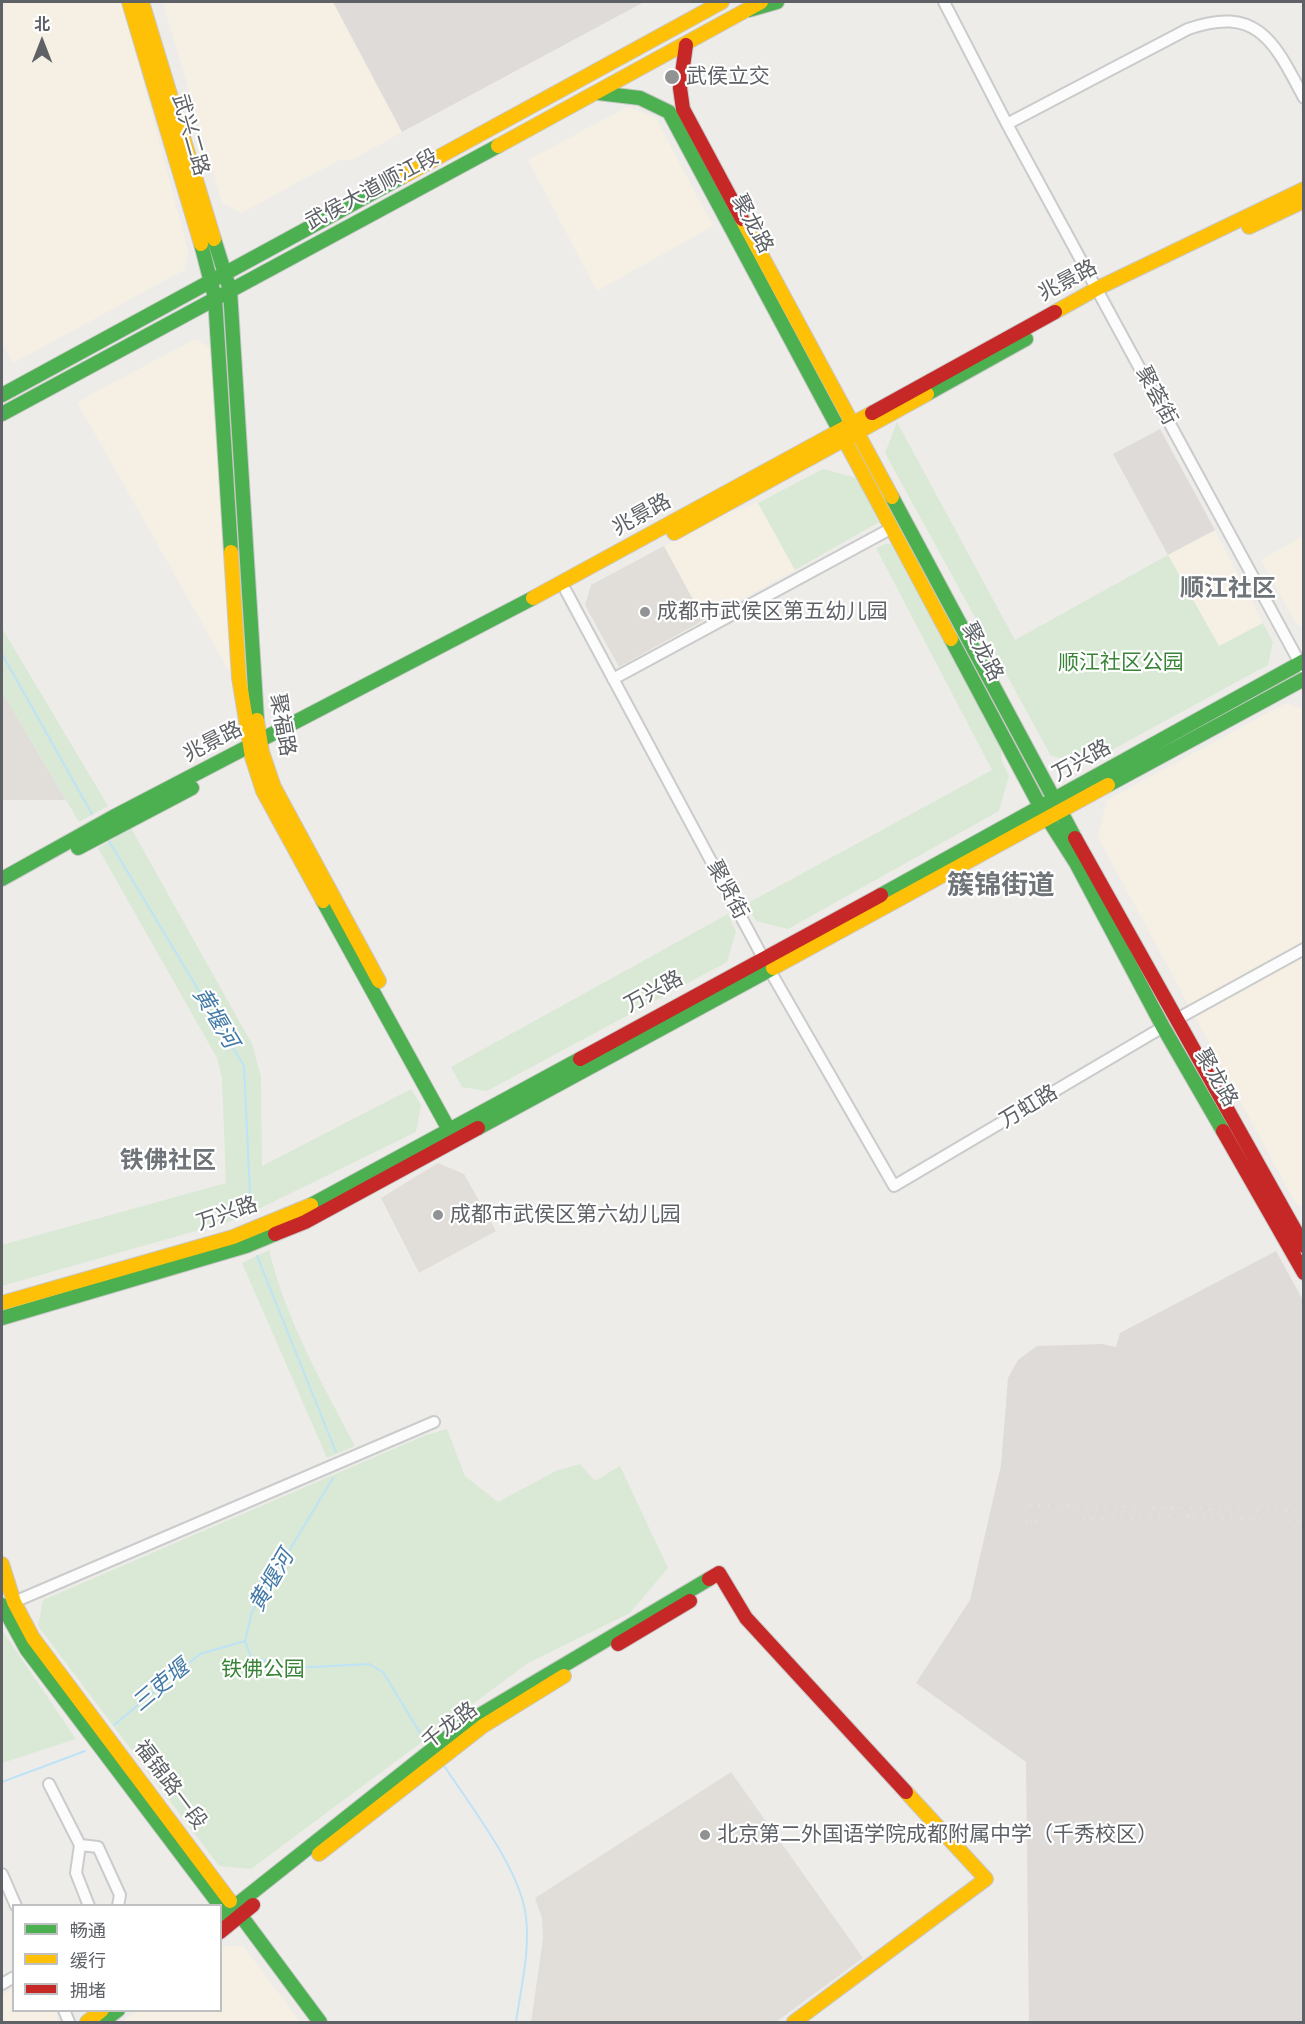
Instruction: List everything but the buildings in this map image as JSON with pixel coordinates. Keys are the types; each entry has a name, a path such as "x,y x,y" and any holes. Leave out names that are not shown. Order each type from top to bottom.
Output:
{"main road":[{"name":"武兴二路","path":"129,2 212,280 239,678 256,749"},
{"name":"聚福路","path":"142,2 230,290 256,749 456,1133"},
{"name":"武侯大道顺江段","path":"2,416 215,298 686,45 761,2"},
{"path":"746,10 777,2"},
{"name":"武侯大道顺江段","path":"2,395 718,3"},
{"name":"聚龙路","path":"686,45 680,88 683,109 855,428 1052,809 1076,863 1163,1027 1299,1247"},
{"name":"聚龙路","path":"598,93 640,98 669,112 892,528 1052,809 1177,1018 1299,1247 1304,1273"},
{"name":"兆景路","path":"2,890 256,749 560,584 855,428 1100,292 1304,189"},
{"name":"兆景路","path":"1100,292 1304,201"},
{"path":"310,227 320,242"},
{"name":"兆景路","path":"2,879 113,817 256,749 566,591 842,435"},
{"name":"万兴路","path":"2,1303 233,1237 317,1202 456,1133 1052,809 1302,665"},
{"path":"1052,809 1304,679"},
{"path":"2,1318 273,1235 305,1222 456,1133"},
{"name":"福锦路一段","path":"2,1564 5,1605 33,1638 309,2022"},
{"name":"千龙路","path":"222,1929 231,1915 483,1726 721,1577 746,1618 986,1879 794,2022"},
{"name":"福锦路一段","path":"231,1915 320,2022"},
{"path":"87,2022 100,2012"},
{"path":"102,2022 115,2012"}],"street":[{"name":"聚荟街","path":"944,2 1006,123 1302,665"},
{"path":"1006,123 1188,29 1207,22 1227,21 1249,26 1266,37 1277,49 1304,98"},
{"path":"613,679 892,528"},
{"name":"聚贤街","path":"566,591 766,963 894,1186"},
{"path":"1177,1018 1304,949"},
{"name":"万虹路","path":"894,1186 1163,1027"},
{"path":"5,1605 434,1422"},
{"path":"49,1784 80,1845 76,1873 89,1904"},
{"path":"80,1845 98,1847 120,1895 118,1904"},
{"path":"2,1874 16,1904"}],"shaded area":[{"path":"2,2 122,2 188,251 184,270 13,363 2,342"},
{"path":"163,2 333,2 402,132 352,160 341,159 241,213 222,202"},
{"path":"333,2 644,2 402,132"},
{"path":"627,107 655,117 713,226 597,291 528,160"},
{"path":"195,339 212,349 232,676 77,402"},
{"path":"1160,429 1215,530 1168,555 1113,454"},
{"path":"758,503 795,570 704,620 664,546 730,512"},
{"path":"1215,530 1263,623 1219,646 1168,555"},
{"path":"1303,536 1303,627 1297,625 1261,560"},
{"name":"成都市武侯区第五幼儿园","path":"664,546 704,620 619,667 585,605 591,585"},
{"path":"2,691 66,800 2,800"},
{"path":"1286,703 1303,709 1303,1206 1296,1204 1098,837 1107,800"},
{"name":"成都市武侯区第六幼儿园","path":"438,1163 464,1174 496,1231 419,1273 381,1198"},
{"path":"1276,1251 1304,1302 1303,2022 1029,2022 1026,1762 916,1683 970,1600 1001,1465 1008,1378 1018,1360 1037,1346 1102,1344 1116,1347 1120,1333"},
{"name":"北京第二外国语学院成都附属中学（千秀校区）","path":"731,1772 863,1958 776,2022 531,2022 543,1939 542,1918 535,1898"},
{"path":"222,1946 243,1946 300,2022 122,2022 136,2012 222,2012"},
{"path":"12,1989 12,2012 57,2012 57,2022 2,2022 2,1996"}],"green space":[{"name":"顺江社区公园","path":"897,422 1015,640 1168,555 1219,646 1263,623 1273,642 1268,665 1086,764 1051,756 885,453"},
{"path":"823,469 857,478 879,522 795,570 758,503"},
{"path":"891,544 1001,749 1002,761 1009,776 999,811 788,929 756,921 746,904 992,770 876,548"},
{"path":"2,628 108,806 79,822 2,691"},
{"path":"131,828 252,1044 261,1076 262,1166 411,1089 421,1105 416,1132 238,1219 2,1286 2,1245 226,1183 222,1079 217,1058 98,848"},
{"path":"728,914 736,932 727,962 487,1091 462,1087 451,1067"},
{"path":"269,1250 295,1326 355,1446 327,1458 242,1263"},
{"name":"铁佛公园","path":"447,1429 465,1476 498,1502 556,1471 580,1464 595,1481 620,1466 668,1568 630,1613 528,1663 251,1869 219,1866 38,1626 43,1600 426,1435"},
{"path":"2,1630 76,1739 2,1763"}],"waterway":[{"name":"黄堰河","path":"2,654 92,814"},
{"name":"黄堰河","path":"109,841 244,1066 251,1215"},
{"name":"黄堰河","path":"257,1256 336,1452"},
{"name":"黄堰河","path":"333,1478 252,1612 245,1641 251,1657 294,1668 369,1664 383,1672 425,1741"},
{"name":"三吏堰","path":"114,1725 200,1654 245,1641"},
{"name":"三吏堰","path":"2,1782 85,1751"},
{"name":"黄堰河","path":"445,1767 505,1859 522,1899 526,1917 527,1944 516,2022"}],"railway":[{"path":"1029,1505 1304,1511"},
{"path":"1026,1521 1197,1516"},
{"path":"1193,1517 1304,1521"}],"traffic: fast":[{"path":"749,10 777,2"},
{"path":"598,93 640,98 669,112 844,439"},
{"path":"2,414 498,146"},
{"path":"2,395 402,177"},
{"path":"214,239 230,290 257,720"},
{"path":"201,244 215,298 231,552"},
{"path":"927,394 1026,339"},
{"path":"892,497 1075,838"},
{"path":"2,879 113,817 533,598"},
{"path":"951,639 1041,808 1076,863 1163,1027 1223,1131"},
{"path":"881,895 1304,661"},
{"path":"1108,785 1304,679"},
{"path":"78,848 192,788"},
{"path":"323,901 453,1137"},
{"path":"478,1128 773,968"},
{"path":"311,1205 580,1059"},
{"path":"2,1318 246,1246 275,1234"},
{"path":"222,1916 463,1725 709,1579"},
{"path":"2,1605 27,1650 219,1904"},
{"path":"230,1901 320,2022"},
{"path":"222,1908 231,1920"},
{"path":"102,2022 115,2012"}],"traffic: slow":[{"path":"129,2 201,244"},
{"path":"142,2 214,239"},
{"path":"402,177 722,2"},
{"path":"498,146 761,2"},
{"path":"1055,312 1098,288 1304,189"},
{"path":"1249,227 1304,201"},
{"path":"742,219 892,497"},
{"path":"674,533 927,394"},
{"path":"533,598 872,413"},
{"path":"844,439 951,639"},
{"path":"231,552 239,678 252,757 263,791 323,901"},
{"path":"257,720 262,752 274,787 379,981"},
{"path":"773,968 1108,785"},
{"path":"2,1303 233,1237 311,1205"},
{"path":"2,1564 14,1602 33,1638 230,1901"},
{"path":"319,1854 483,1726 564,1676"},
{"path":"794,2022 986,1879 906,1792"},
{"path":"87,2022 100,2012"}],"traffic: jam":[{"path":"686,45 680,88 683,109 742,219"},
{"path":"872,413 1055,312"},
{"path":"1075,838 1304,1246"},
{"path":"580,1059 881,895"},
{"path":"275,1234 305,1222 478,1128"},
{"path":"1223,1131 1304,1273"},
{"path":"709,1579 719,1573 746,1618 906,1792"},
{"path":"618,1644 690,1601"},
{"path":"222,1930 253,1905"}],"place":[{"name":"武侯立交","path":"672,77"},
{"name":"成都市武侯区第五幼儿园","path":"645,612"},
{"name":"成都市武侯区第六幼儿园","path":"438,1215"},
{"name":"北京第二外国语学院成都附属中学（千秀校区）","path":"705,1835"}],"district":[{"name":"顺江社区","path":"1228,589"},
{"name":"簇锦街道","path":"1001,886"},
{"name":"铁佛社区","path":"168,1161"}]}
